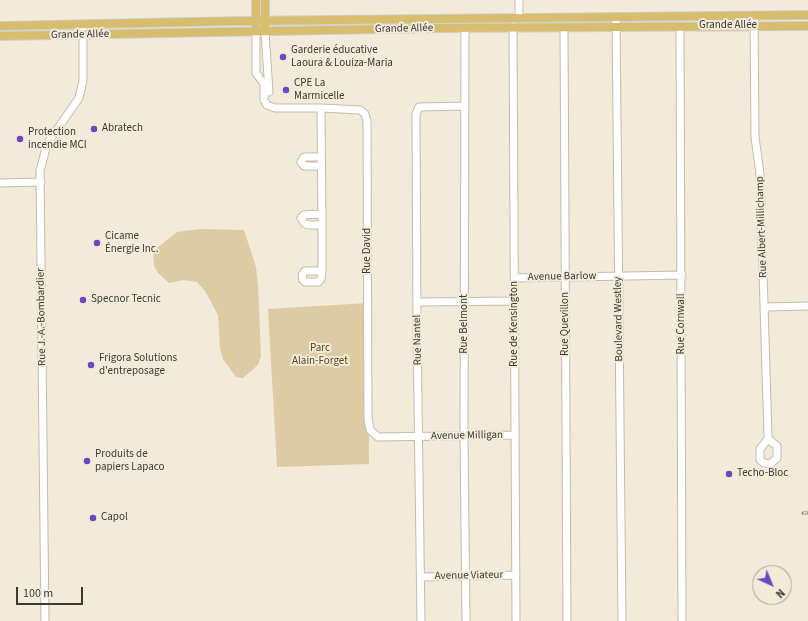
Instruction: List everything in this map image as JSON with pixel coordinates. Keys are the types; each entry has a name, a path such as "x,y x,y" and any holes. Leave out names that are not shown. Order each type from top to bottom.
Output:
{"main road":[{"path":"256,0 256,31"},
{"path":"265,0 265,32"},
{"name":"Grande Allée","path":"0,26 256,21 808,16"},
{"name":"Grande Allée","path":"0,36 513,27 808,26"}],"street":[{"path":"519,0 519,18"},
{"name":"Rue Albert-Millichamp","path":"754,16 756,137 759,165 765,307 768,439"},
{"name":"Boulevard Westley","path":"616,17 622,621"},
{"name":"Rue J.-A.-Bombardier","path":"45,621 41,163 46,144 80,94 83,81 83,25"},
{"name":"Rue de Kensington","path":"513,27 516,621"},
{"name":"Rue Quevillon","path":"564,27 568,621"},
{"name":"Rue Cornwall","path":"680,27 682,621"},
{"name":"Rue Belmont","path":"465,28 466,303 464,436 466,621"},
{"path":"256,31 256,73 264,84 265,103 272,107"},
{"path":"265,32 269,100 272,107"},
{"name":"Rue Nantel","path":"422,621 417,302 416,114 419,107 465,106"},
{"name":"Rue David","path":"272,107 360,110 365,114 368,121 368,419 370,430 378,437 420,436"},
{"path":"321,108 322,271"},
{"path":"321,157 304,157 300,162 304,166 321,166"},
{"path":"0,183 41,182"},
{"path":"322,214 304,215 301,218 304,223 308,225 322,225"},
{"name":"Avenue Barlow","path":"515,278 682,275"},
{"path":"417,302 466,303 515,301"},
{"path":"765,307 808,306"},
{"name":"Avenue Milligan","path":"420,436 515,435"},
{"name":"Avenue Viateur","path":"422,577 516,575"}],"green space":[{"path":"201,229 244,230 256,267 261,356 258,365 243,378 236,377 223,359 220,348 218,315 205,291 197,282 183,280 169,283 158,273 154,266 153,251 177,232"},
{"name":"Parc Alain-Forget","path":"368,303 369,464 277,467 268,309"}],"railway":[{"path":"803,513 808,513"}],"place":[{"name":"Garderie éducative Laoura & Louiza-Maria","path":"283,57"},
{"name":"CPE La Marmicelle","path":"286,90"},
{"name":"Abratech","path":"94,129"},
{"name":"Protection incendie MCI","path":"20,139"},
{"name":"Cicame Énergie Inc.","path":"97,243"},
{"name":"Specnor Tecnic","path":"83,300"},
{"name":"Frigora Solutions d'entreposage","path":"91,365"},
{"name":"Produits de papiers Lapaco","path":"87,461"},
{"name":"Techo-Bloc","path":"729,474"},
{"name":"Capol","path":"93,518"}]}
